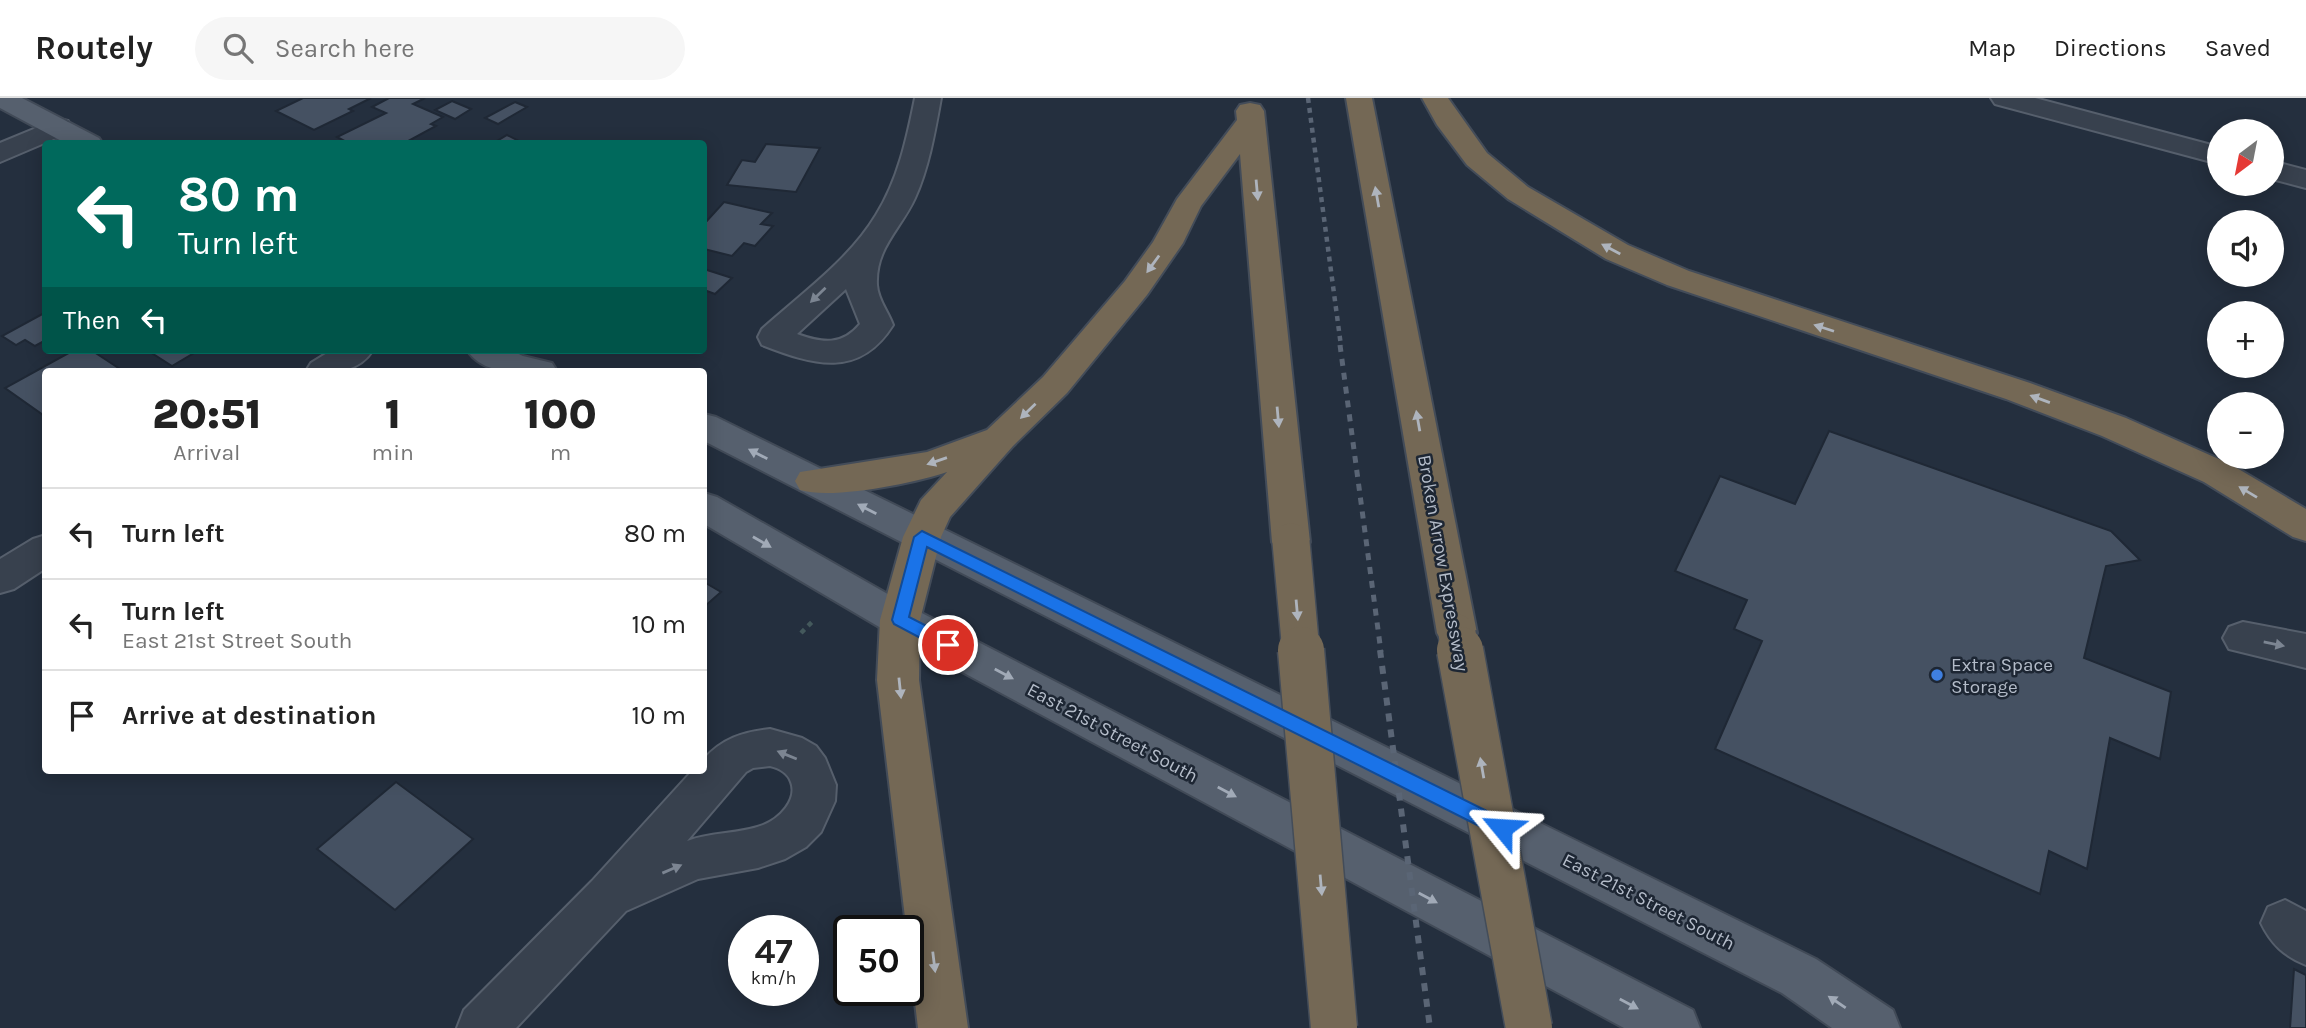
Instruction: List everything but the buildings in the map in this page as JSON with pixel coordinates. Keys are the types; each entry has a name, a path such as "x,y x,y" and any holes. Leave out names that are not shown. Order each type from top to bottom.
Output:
{"highway":[{"name":"Broken Arrow Expressway","path":"1359,98 1529,1028"},
{"path":"1435,98 1451,125 1477,159 1518,193 1617,252 1690,282 2018,391 2114,427 2217,473 2306,527"},
{"path":"943,1028 898,680 900,620 922,537 934,510 1001,437 1055,385 1136,288 1168,243 1187,205 1250,110"},
{"path":"1250,110 1334,1028"},
{"path":"813,481 875,475 932,464 1001,437"}],"main road":[{"path":"2,98 82,140"},
{"path":"493,354 523,368"},
{"name":"East 21st Street South","path":"707,428 1799,976 1875,1028"},
{"name":"East 21st Street South","path":"707,509 900,620 1675,1028"}],"street":[{"path":"866,248 886,223 900,198 928,98"},
{"path":"2018,100 2207,153"},
{"path":"0,154 58,127"},
{"path":"2284,173 2306,178"},
{"path":"328,368 350,354"},
{"path":"0,578 42,552"},
{"path":"2243,638 2306,651"},
{"path":"482,1028 609,896"}],"path":[{"path":"801,633 814,619"}],"railway":[{"path":"1308,98 1341,346"},
{"path":"1340,345 1381,652"},
{"path":"1380,650 1430,1028"}],"place":[{"name":"Extra Space Storage","path":"1937,675"}],"route":[{"path":"948,645 900,620 922,537 1502,828"}]}
